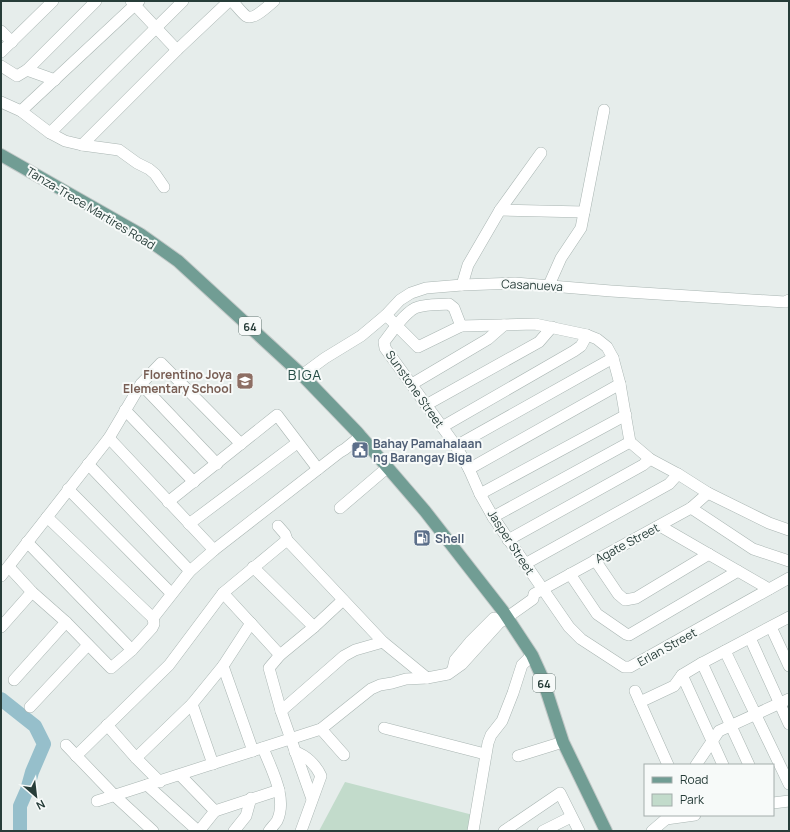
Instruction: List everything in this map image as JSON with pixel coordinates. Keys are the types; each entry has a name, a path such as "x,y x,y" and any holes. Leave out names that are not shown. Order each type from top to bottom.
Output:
{"main road":[{"name":"Tanza-Trece Martires Road","path":"1,155 140,234 178,262 302,375 359,434 425,510 505,614 532,655 542,677 563,742 606,831"}],"street":[{"path":"1,66 17,76 27,70 96,1"},
{"path":"50,133 183,1"},
{"path":"82,145 177,50 229,1"},
{"path":"232,1 246,16 251,17 274,1"},
{"path":"1,52 51,2"},
{"path":"21,111 135,2 177,50"},
{"path":"1,31 12,42"},
{"path":"27,70 55,80"},
{"path":"1,102 21,111 50,133 65,141 119,150 137,163 149,169 155,174 164,187"},
{"path":"549,285 561,258 580,228 604,110"},
{"path":"462,285 468,265 500,210 541,153"},
{"path":"500,210 584,212"},
{"name":"Casanueva","path":"302,375 325,358 361,336 386,315 400,300 411,293 426,288 515,283 611,291 785,302 789,300"},
{"name":"Sunstone Street","path":"461,326 454,308 449,304 418,307 410,311 384,342 385,348 456,446 469,469 480,494"},
{"path":"386,315 418,347 461,326 535,324 587,335 597,339 607,347 613,358 620,384 630,442 650,459 678,474 708,493 769,523 789,530"},
{"path":"412,384 488,339 504,325"},
{"path":"426,405 539,342 552,327"},
{"path":"442,427 574,351 580,346 587,335"},
{"path":"456,446 613,358"},
{"path":"1,576 108,438 141,384 161,363 241,444"},
{"path":"141,384 217,464"},
{"path":"469,469 620,384"},
{"path":"125,410 194,482"},
{"path":"168,502 277,415 318,469"},
{"path":"480,494 626,415"},
{"path":"153,618 171,593 190,571 214,550 340,452 342,446 359,434"},
{"path":"108,438 214,550"},
{"path":"493,517 630,442"},
{"path":"189,524 297,443"},
{"path":"508,540 643,465 650,459"},
{"path":"88,464 190,571"},
{"path":"340,508 388,467"},
{"path":"525,564 669,484 678,474"},
{"path":"68,489 171,593"},
{"name":"Agate Street","path":"427,678 448,674 453,669 455,660 470,642 495,617 505,614 530,593 538,592 660,526 691,508 708,493"},
{"name":"Jasper Street","path":"480,494 493,517 525,564 538,592"},
{"path":"691,508 753,548 789,562"},
{"path":"9,567 32,592 66,622 111,668 132,650 152,628 154,624 153,618 47,517"},
{"path":"278,526 285,534 287,540 383,642 427,678"},
{"path":"660,526 769,589"},
{"path":"76,756 169,665 223,593 287,540"},
{"path":"27,542 132,650"},
{"path":"595,560 618,594 626,600 636,598 709,554"},
{"path":"253,567 314,627"},
{"path":"570,574 597,614 629,635 738,571"},
{"name":"Erlan Street","path":"538,592 581,639 627,668 789,578"},
{"path":"1,627 32,592"},
{"path":"223,593 280,655"},
{"path":"312,799 291,740 269,668 280,655 314,627 343,600"},
{"path":"640,702 674,686 682,675 702,663 789,617"},
{"path":"14,680 66,622"},
{"path":"136,758 192,704 223,666 251,623"},
{"path":"770,627 789,666"},
{"path":"750,638 784,701 789,724"},
{"path":"282,711 344,656 354,650 383,642"},
{"path":"30,706 88,645"},
{"path":"725,651 789,784"},
{"path":"473,831 485,754 491,735 502,721 522,665 532,655"},
{"path":"702,663 749,764"},
{"path":"223,666 258,750 279,790 281,805 277,820 269,831"},
{"path":"682,675 723,764"},
{"path":"97,801 291,740 321,729 375,687 406,679 427,678"},
{"path":"635,691 668,764"},
{"path":"697,764 719,731 784,701"},
{"path":"192,704 213,764"},
{"path":"107,725 136,758 160,782"},
{"path":"384,728 485,754"},
{"path":"321,729 344,755"},
{"path":"518,756 563,742"},
{"path":"66,745 115,796 154,831"},
{"path":"296,752 303,755 319,771 321,776 301,831"},
{"path":"180,775 214,811"},
{"path":"147,786 198,831 214,811 279,790"},
{"path":"504,831 560,793 579,831"},
{"path":"234,831 246,816 251,798"},
{"path":"774,803 789,801"},
{"path":"652,831 667,817 681,816"},
{"path":"543,831 571,817"}],"green space":[{"path":"345,782 473,815 471,831 319,831"}],"waterway":[{"path":"1,699 35,726 44,744 20,806 20,831"}],"place":[{"name":"Florentino Joya Elementary School","path":"245,381"},
{"name":"Bahay Pamahalaan ng Barangay Biga","path":"360,450"},
{"name":"Shell","path":"422,538"}],"district":[{"name":"BIGA","path":"305,374"}]}
